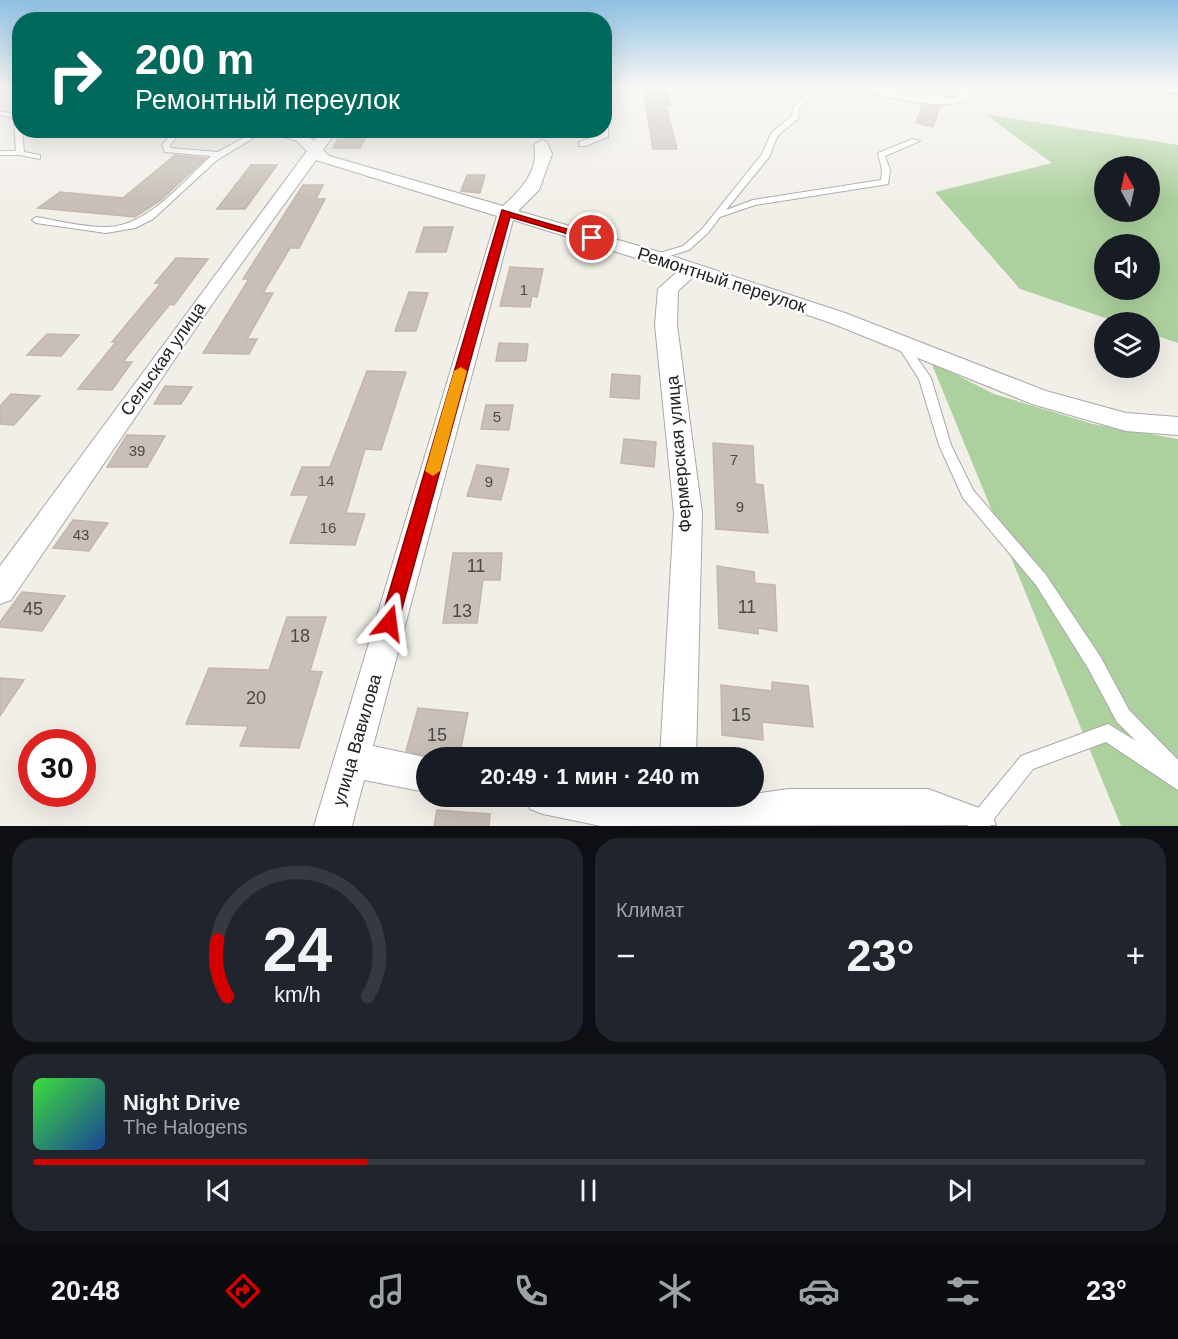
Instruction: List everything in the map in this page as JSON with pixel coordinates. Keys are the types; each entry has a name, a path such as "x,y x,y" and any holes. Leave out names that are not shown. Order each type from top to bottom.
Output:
{"street":[{"name":"Ремонтный переулок","path":"302,138 323,159 656,257 900,341 1040,399 1126,422 1178,426"},
{"name":"Сельская улица","path":"0,590 208,296 324,138"},
{"path":"506,213 531,190 544,154 542,145"},
{"name":"улица Вавилова","path":"333,826 506,213"},
{"name":"Фермерская улица","path":"678,747 688,513 666,325 668,289 691,269"},
{"path":"350,760 416,772"},
{"path":"620,807 676,815 789,808 928,808 979,825"}],"lane":[{"path":"656,257 686,248 720,216 766,155 775,134 785,126"},
{"path":"19,138 20,153"},
{"path":"172,138 166,145 168,150 222,155"},
{"path":"36,220 106,230 132,226 150,218 208,163 252,138"},
{"path":"582,144 597,138"},
{"path":"720,216 753,203 885,182 886,170 881,155 916,141"},
{"path":"0,153 20,153 37,157"},
{"path":"900,341 925,378 945,445 969,494 1041,580 1094,662 1123,716 1178,773"},
{"path":"979,825 1027,762 1108,734 1178,781"}],"green space":[{"path":"1001,126 1057,126 1178,145 1178,343 1160,337 1160,312 1094,312 1094,314 1020,289 935,192 1052,163"},
{"path":"931,362 994,394 1093,424 1178,439 1178,826 1121,826"}],"building":[{"path":"649,126 671,126 677,149 653,149"},
{"path":"339,138 366,138 360,148 333,148"},
{"path":"175,155 206,158 161,200 135,217 38,208 60,192 123,198"},
{"path":"251,165 277,165 245,209 217,209"},
{"path":"467,175 485,175 480,193 461,191"},
{"path":"303,185 323,185 316,199 325,199 299,248 290,248 263,293 273,293 247,339 257,339 249,354 203,353 249,279 243,279"},
{"path":"424,227 453,227 446,252 416,252"},
{"path":"176,258 208,259 174,305 170,304 123,362 132,362 112,390 78,389 116,342 112,342 161,283 155,283"},
{"path":"510,267 543,269 537,297 532,296 530,307 500,306"},
{"path":"409,292 428,293 416,331 395,331"},
{"path":"47,334 79,335 61,356 27,355"},
{"path":"499,343 528,344 526,361 496,361"},
{"path":"367,371 406,372 381,450 365,449 346,513 365,514 355,545 290,543 309,495 291,495 302,467 330,467"},
{"path":"612,374 640,376 639,399 610,397"},
{"path":"165,386 192,387 181,404 154,404"},
{"path":"11,394 40,396 14,425 0,424 0,406"},
{"path":"486,405 513,405 509,430 481,429"},
{"path":"127,435 165,436 147,467 107,467"},
{"path":"624,439 656,442 654,467 621,463"},
{"path":"713,443 753,446 755,484 763,485 768,533 716,529"},
{"path":"477,465 509,469 501,500 467,496"},
{"path":"73,520 108,523 89,551 53,548"},
{"path":"453,553 502,553 500,580 483,580 477,623 443,623"},
{"path":"717,566 754,572 755,583 775,585 777,631 758,628 758,634 719,628"},
{"path":"22,592 65,596 42,631 0,627 0,622"},
{"path":"287,617 326,617 310,671 322,672 299,748 240,746 248,726 186,724 209,668 269,670"},
{"path":"0,678 24,680 0,716"},
{"path":"772,682 808,686 813,727 762,722 763,740 722,735 721,685 772,691"},
{"path":"418,708 468,713 461,747 416,747 416,754 406,751"},
{"path":"437,810 490,814 489,826 434,826"}],"slow traffic":[{"path":"433,471 461,371"}],"route":[{"path":"389,623 506,213 592,238"}]}
